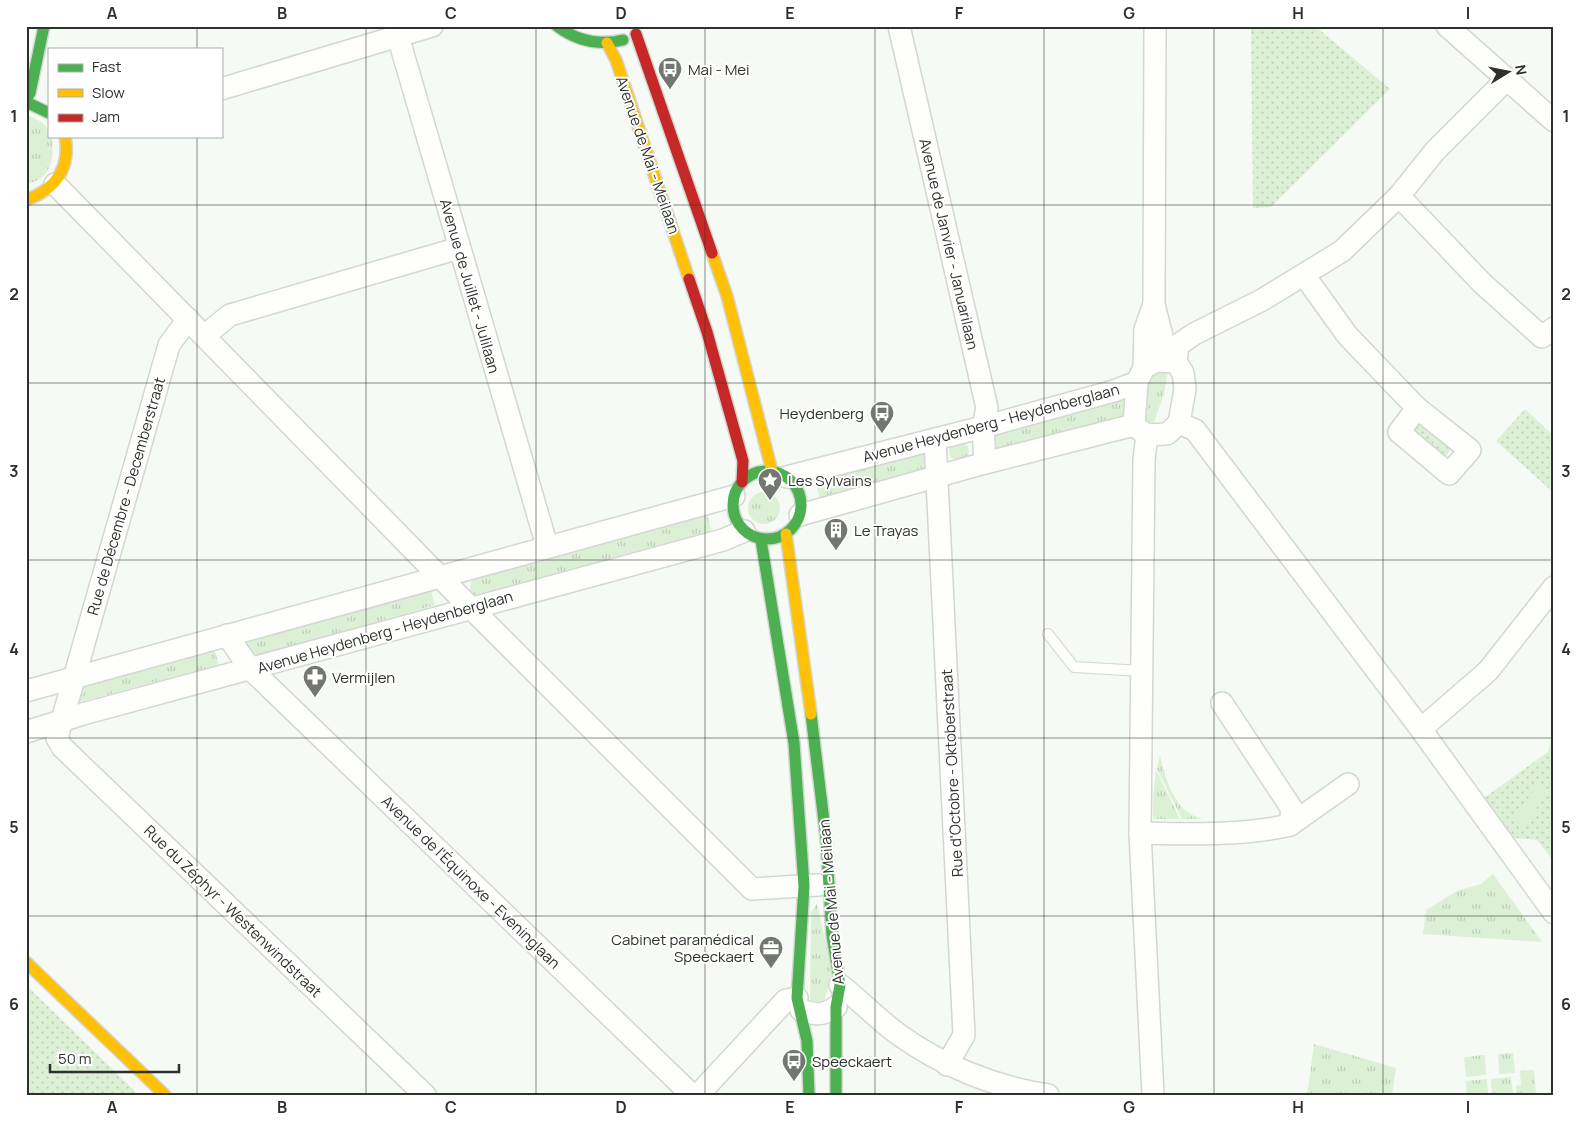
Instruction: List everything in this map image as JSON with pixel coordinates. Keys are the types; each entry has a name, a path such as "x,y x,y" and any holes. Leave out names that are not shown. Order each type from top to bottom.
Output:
{"street":[{"path":"44,26 32,59 26,101 48,112"},
{"path":"222,88 396,31 432,26"},
{"path":"557,26 582,40 607,43 636,34 646,27"},
{"name":"Avenue de Janvier - Januarilaan","path":"899,26 987,408 983,427 985,463"},
{"path":"753,535 779,538 794,526 800,515 938,478 985,463 1140,430 1167,434 1179,423 1185,389 1183,373 1172,361 1154,304 1155,26"},
{"path":"1447,26 1554,121"},
{"name":"Avenue de Juillet - Julilaan","path":"396,31 547,546"},
{"name":"Avenue de Mai - Meilaan","path":"636,34 727,296 779,474 793,483 800,498 800,515"},
{"name":"Avenue de Mai - Meilaan","path":"607,43 616,60 687,267 743,461 735,519 753,535 794,743 804,886 799,1004 807,1041 809,1095"},
{"path":"1172,361 1178,345 1194,334 1262,300 1342,250 1399,196 1435,151 1507,79"},
{"path":"26,200 45,193 55,184 66,164 68,151 65,138"},
{"path":"55,184 439,576 752,889 828,885"},
{"path":"1399,196 1482,283 1542,338 1554,328"},
{"path":"204,336 230,315 459,248"},
{"path":"687,267 713,257"},
{"path":"1304,275 1347,335 1417,408"},
{"path":"1153,1095 1140,833 1144,460 1140,430 1140,375 1145,329 1154,304"},
{"name":"Rue de Décembre - Decemberstraat","path":"61,721 169,345 188,319"},
{"name":"Avenue Heydenberg - Heydenberglaan","path":"779,474 935,439 1114,391 1140,375 1156,361 1172,361"},
{"path":"1179,423 1195,430 1421,729 1554,913"},
{"name":"Rue d'Octobre - Oktoberstraat","path":"935,439 964,1035 947,1065"},
{"path":"26,691 547,546 738,489 753,474 779,474"},
{"name":"Avenue de Mai - Meilaan","path":"786,534 815,740 832,936 840,985 836,1007 836,1095"},
{"name":"Avenue Heydenberg - Heydenberglaan","path":"26,732 472,608 723,540 753,535"},
{"path":"1421,729 1488,671 1554,587"},
{"name":"Avenue de l'Équinoxe - Eveninglaan","path":"227,635 251,670 692,1095"},
{"path":"1222,703 1292,809 1290,825"},
{"name":"Rue du Zéphyr - Westenwindstraat","path":"61,721 57,738 62,747 425,1095"},
{"path":"794,743 815,740"},
{"path":"1140,833 1188,834 1270,829 1290,825 1348,784"},
{"path":"26,962 165,1095"},
{"path":"840,985 896,1033 947,1065 1022,1091 1048,1095"},
{"path":"698,1095 786,1000 799,1004 813,1015 826,1014 836,1007"}],"lane":[{"path":"1048,634 1074,667 1142,671"}],"green space":[{"path":"1251,26 1315,26 1390,89 1271,207 1253,208"},
{"path":"26,114 45,125 48,138 52,138 53,152 47,172 35,181 26,184"},
{"path":"1156,367 1168,370 1164,394 1154,422 1148,423 1143,419 1143,389"},
{"path":"1123,399 1126,406 1122,418 1003,451 993,449 991,431"},
{"path":"1525,409 1554,436 1554,493 1496,441"},
{"path":"1425,423 1451,448 1447,455 1436,454 1413,433 1416,426"},
{"path":"959,441 966,444 969,451 966,458 959,461 952,458 949,451 952,444"},
{"path":"929,450 934,470 820,500 815,480"},
{"path":"764,492 770,493 775,497 779,502 779,514 775,519 770,523 764,524 758,523 753,519 749,514 748,508 749,502 753,497 758,493"},
{"path":"706,511 712,532 475,596 470,589 473,575"},
{"path":"430,588 435,605 251,658 247,642"},
{"path":"214,649 219,665 80,702 76,686"},
{"path":"1554,728 1554,862 1537,840 1515,838 1484,798 1548,752"},
{"path":"1160,755 1166,779 1173,795 1183,808 1191,814 1204,819 1182,819 1157,769"},
{"path":"1156,770 1180,819 1153,819"},
{"path":"1538,783 1548,790 1525,826 1514,820"},
{"path":"1493,874 1542,942 1423,934 1426,910 1457,891 1481,884"},
{"path":"817,904 832,970 824,1002 810,1001 811,912"},
{"path":"26,985 139,1095 26,1095"},
{"path":"1314,1044 1396,1068 1392,1095 1307,1095"},
{"path":"1513,1053 1515,1073 1499,1074 1498,1054"},
{"path":"1485,1055 1486,1075 1466,1077 1464,1057"},
{"path":"1534,1070 1536,1095 1517,1095 1516,1086 1521,1085 1520,1071"},
{"path":"1511,1077 1513,1095 1492,1095 1491,1079"},
{"path":"1487,1079 1488,1095 1467,1095 1466,1081"}],"traffic: fast":[{"path":"26,99 30,93 44,26"},
{"path":"557,26 580,39 588,41 614,42 623,40"},
{"path":"26,102 48,113"},
{"path":"760,471 774,471 786,476 796,486 801,498 801,505 801,512 796,524 786,534 774,539 760,539 748,534 738,524 733,512 733,498 738,486 748,476 760,471"},
{"path":"761,540 794,743 804,886 797,998 807,1041 809,1095"},
{"path":"811,714 826,838 832,935 840,985 836,1007 836,1095"}],"traffic: slow":[{"path":"607,43 616,60 689,279"},
{"path":"26,200 46,190 59,176 66,158 65,138"},
{"path":"712,253 727,296 772,471"},
{"path":"786,534 811,714"},
{"path":"26,962 165,1095"}],"traffic: jam":[{"path":"636,34 712,253"},
{"path":"689,279 707,332 743,461 742,482"}],"place":[{"name":"Mai - Mei","path":"670,90"},
{"name":"Heydenberg","path":"882,434"},
{"name":"Les Sylvains","path":"770,501"},
{"name":"Le Trayas","path":"836,551"},
{"name":"Vermijlen","path":"315,698"},
{"name":"Cabinet paramédical Speeckaert","path":"771,969"},
{"name":"Speeckaert","path":"794,1082"}]}
